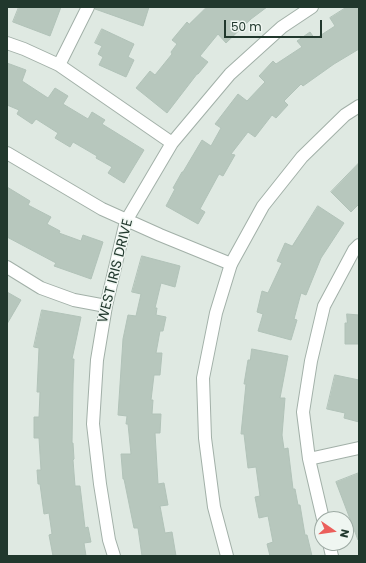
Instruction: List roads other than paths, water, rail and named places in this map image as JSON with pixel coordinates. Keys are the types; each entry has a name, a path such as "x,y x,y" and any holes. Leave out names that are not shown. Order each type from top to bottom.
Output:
{"street":[{"path":"59,65 88,7"},
{"name":"WEST IRIS DRIVE","path":"114,556 109,540 100,484 93,424 97,360 106,306 126,220 172,143 230,74 282,27 312,7"},
{"path":"7,42 59,65 172,143"},
{"path":"227,556 214,508 205,438 203,378 216,314 231,264 263,206 302,156 345,115 359,106"},
{"path":"7,152 102,209 231,264"},
{"path":"321,511 309,459 304,412 312,354 324,306 354,250 359,245"},
{"path":"7,267 41,288 74,300 106,306"},
{"path":"309,459 359,448"}]}
